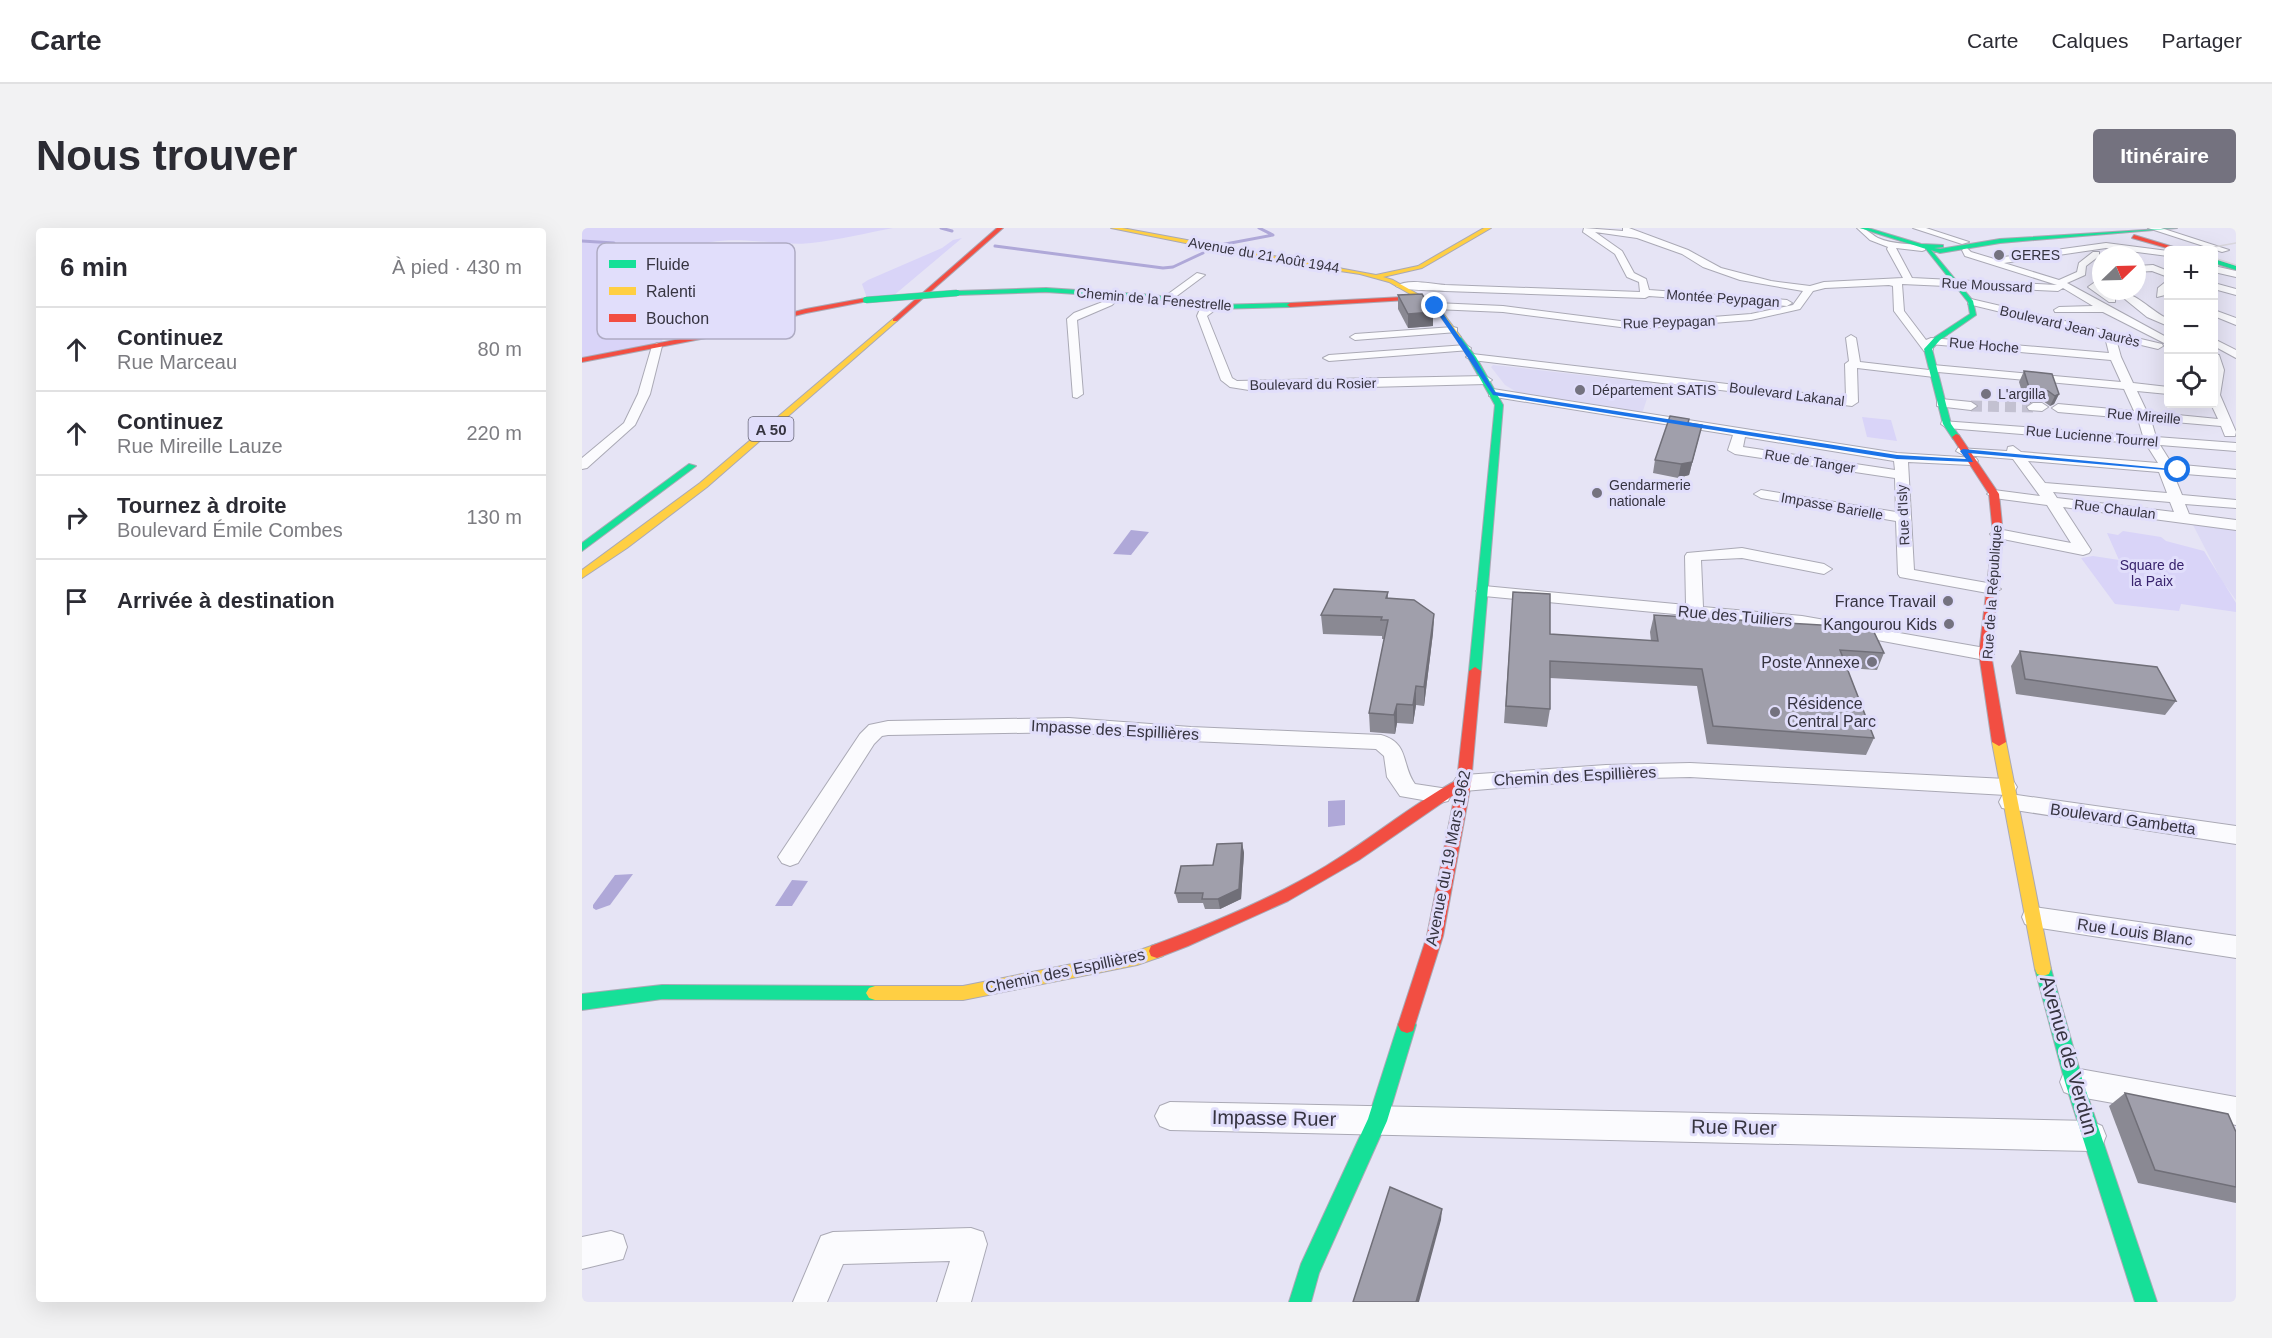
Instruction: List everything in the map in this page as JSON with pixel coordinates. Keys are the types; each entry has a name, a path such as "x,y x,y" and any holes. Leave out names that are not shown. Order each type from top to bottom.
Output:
{"main road":[{"path":"884,310 985,228"},
{"name":"A 50","path":"582,575 636,539 773,427 1000,228"},
{"name":"Avenue du 21 Août 1944","path":"1114,228 1378,276"},
{"path":"1378,276 1420,267 1488,228"},
{"path":"1862,228 1933,249 1966,246 1980,240"},
{"path":"1878,228 1933,249 2000,235 2102,234 2174,228"},
{"path":"2102,234 2128,236 2164,246"},
{"path":"1930,345 1938,335 1967,323 1973,315 1971,302 1959,284 1945,272 1933,249"},
{"path":"2218,262 2236,268"},
{"path":"1378,276 1401,286 1435,306"},
{"name":"Chemin de la Fenestrelle","path":"795,316 866,300 957,293 1046,290 1118,294 1214,307 1345,304 1422,298"},
{"name":"Avenue du 19 Mars 1962","path":"1300,1302 1309,1272 1377,1121 1435,936 1464,783 1484,591 1499,405 1469,352 1435,306"},
{"name":"Chemin de la Fenestrelle","path":"582,360 689,339"},
{"name":"Rue de la République","path":"1930,345 1947,424 1994,494 1998,534 1985,654 2008,795"},
{"path":"582,548 702,458"},
{"name":"Chemin des Espillières","path":"582,1002 662,992 963,993 1137,958 1212,931 1279,899 1353,857 1440,795 1464,783"},
{"name":"Avenue de Verdun","path":"2008,795 2049,996 2091,1136 2146,1302"}],"street":[{"path":"1623,228 1637,236"},
{"path":"1862,228 1864,233 1892,246 1933,249"},
{"path":"1917,228 1966,246 1968,254 2064,286 2087,298 2108,304"},
{"path":"2155,229 2225,250"},
{"path":"1647,293 1643,281 1630,275 1619,253 1586,230 1603,230 1637,236 1684,251 1707,266 1770,285 1810,289 1824,285 1893,283 1898,285 1899,311 1930,345"},
{"path":"2102,234 2109,246"},
{"path":"1980,240 2011,251 2032,250 2046,259"},
{"path":"1892,246 1891,249 1907,279"},
{"path":"1992,261 2018,260 2032,265 2046,259 2092,251"},
{"path":"2064,286 2082,273 2082,265 2092,251"},
{"path":"2146,253 2164,253"},
{"path":"2146,257 2164,259"},
{"path":"2154,266 2164,271"},
{"path":"2146,267 2164,266"},
{"path":"2218,270 2236,274"},
{"path":"1167,299 1200,275"},
{"path":"2218,275 2236,279"},
{"path":"1987,277 2000,278 2032,301"},
{"name":"Rue Moussard","path":"1893,283 1907,279 2016,288 2064,286"},
{"name":"Montée Peypagan","path":"1401,286 1596,291 1630,295 1647,293 1800,303"},
{"path":"2160,295 2164,287"},
{"path":"2218,287 2236,292"},
{"path":"1800,303 1804,294 1810,289"},
{"path":"1077,394 1072,319 1113,303 1118,294"},
{"path":"2002,313 2032,301 2087,298"},
{"path":"2104,300 2137,327 2164,340"},
{"path":"2134,300 2151,315 2164,321"},
{"name":"Boulevard Jean Jaurès","path":"1971,302 2002,313 2040,350 2110,335 2164,347"},
{"name":"Rue Peypagan","path":"1435,306 1503,309 1636,326 1751,317 1796,307 1800,303"},
{"path":"2108,304 2055,309 2081,317 2137,327"},
{"name":"Boulevard du Rosier","path":"1214,307 1204,312 1202,316 1227,380 1234,384 1249,386 1486,380"},
{"path":"2218,315 2236,322"},
{"path":"1355,337 1453,330"},
{"path":"2110,335 2115,357 2143,416 2151,441 2165,463 2165,469 2183,518"},
{"path":"1851,338 1855,364 1934,371 2040,350 2066,386 2085,435 2138,495"},
{"path":"2218,344 2236,355"},
{"name":"Rue Hoche","path":"1930,345 2001,356 2040,350 2066,386 2115,357"},
{"path":"582,465 629,425 644,394 657,346"},
{"name":"Boulevard Lakanal","path":"1329,358 1469,352 1852,402 1851,364 1855,364"},
{"path":"2218,358 2236,360"},
{"path":"2066,386 2164,390"},
{"name":"Rue Mireille","path":"2066,386 2143,416 2225,423"},
{"path":"1493,393 1901,457 2018,456 2236,474"},
{"path":"2218,398 2225,423 2236,447"},
{"path":"1941,403 1971,406"},
{"name":"Rue Lucienne Tourrel","path":"1947,424 2236,447"},
{"path":"1997,428 2052,501 2084,550 1998,534"},
{"path":"2042,432 2089,491"},
{"name":"Rue de Tanger","path":"1740,433 1735,450 1902,476"},
{"name":"Rue d'Isly","path":"1901,457 1906,574 1993,589"},
{"path":"2040,486 2236,504"},
{"name":"Rue Chaulan","path":"1994,494 2236,525"},
{"name":"Impasse Barielle","path":"1761,495 1904,518"},
{"path":"1695,612 1693,556 1742,553 1824,569"},
{"name":"Rue des Tuiliers","path":"1484,591 1802,621 1985,654"},
{"name":"Impasse des Espillières","path":"790,857 867,739 876,730 888,728 1069,725 1191,734 1381,742 1394,753 1398,777 1408,791 1440,795"},
{"name":"Chemin des Espillières","path":"1464,783 1606,772 1690,770 2008,795"},
{"name":"Boulevard Gambetta","path":"2008,795 2236,835"},
{"name":"Rue Louis Blanc","path":"2034,917 2236,946"},
{"path":"2074,1082 2236,1111"},
{"name":"Impasse Ruer","path":"1170,1116 1377,1121"},
{"name":"Rue Ruer","path":"1377,1121 2091,1136"},
{"path":"810,1302 833,1248 971,1244 954,1302"}],"shaded area":[{"name":"Département SATIS","path":"1493,365 1652,383 1642,414 1520,394 1505,385 1491,367"},
{"path":"2192,523 2236,529 2236,600 2222,581"},
{"path":"1131,530 1149,532 1131,555 1113,554"},
{"path":"1345,800 1345,825 1328,827 1328,801"},
{"path":"633,874 610,905 596,910 593,908 615,875"},
{"path":"792,880 808,881 792,906 775,906"}],"green space":[{"path":"582,228 893,228 798,244 734,240 709,243 597,243 597,339 662,339 662,344 582,358"},
{"path":"962,238 893,296 867,298 862,284 868,280 942,248 953,240"},
{"path":"1862,417 1891,420 1897,441 1867,437"},
{"name":"Square de la Paix","path":"2123,531 2161,537 2166,541 2204,551 2236,603 2236,612 2181,604 2179,611 2115,604 2081,558 2093,556 2119,560 2107,533 2118,535"}],"building":[{"path":"1422,294 1433,312 1408,314 1398,295"},
{"path":"2024,371 2052,374 2059,394 2055,396 2048,391 2038,390 2031,394"},
{"path":"1670,416 1689,419 1688,423 1702,425 1692,462 1681,464 1655,460"},
{"path":"1334,589 1388,592 1386,598 1414,600 1434,614 1424,687 1416,686 1413,705 1397,704 1394,715 1369,713 1388,620 1381,620 1382,617 1321,615"},
{"path":"1513,592 1550,594 1550,634 1658,641 1654,615 1872,628 1884,653 1840,650 1874,738 1713,726 1702,669 1550,661 1550,709 1506,706"},
{"path":"2020,651 2157,667 2176,701 2025,679"},
{"path":"1242,843 1239,889 1218,899 1202,899 1203,893 1175,893 1181,866 1213,865 1217,844"},
{"path":"2125,1093 2228,1114 2236,1132 2236,1187 2155,1170"},
{"path":"1390,1187 1442,1209 1416,1302 1353,1302"}],"waterway":[{"path":"941,228 952,231"},
{"path":"1220,245 1273,235 1259,228"},
{"path":"582,241 614,243"},
{"path":"995,246 1163,268 1173,267 1203,253"}],"tunnel":[{"path":"1971,406 2033,407"}],"tram line":[{"path":"2218,246 2236,243"},
{"path":"2218,259 2236,265"}],"traffic: fast":[{"path":"1863,228 1921,246 1941,246"},
{"path":"1921,246 1940,251 2000,241 2174,228"},
{"path":"1928,250 1971,302 1973,315 1943,334 1928,349 1947,424 1956,437"},
{"path":"2218,262 2236,268"},
{"path":"957,293 1046,290 1154,297 1214,307 1290,305"},
{"path":"866,300 957,293"},
{"path":"1458,337 1499,405 1475,671"},
{"path":"582,548 692,466"},
{"path":"2043,969 2074,1082 2146,1302"},
{"path":"582,1002 662,992 875,993"},
{"path":"1300,1302 1309,1272 1377,1121 1407,1025"}],"traffic: slow":[{"path":"1114,228 1280,260 1361,272 1391,281 1435,306 1458,337"},
{"path":"1378,276 1420,267 1488,228"},
{"path":"582,575 704,485 895,320"},
{"path":"1999,742 2043,969"},
{"path":"875,993 963,993 1137,958 1157,951"}],"traffic: jam":[{"path":"895,320 1000,228"},
{"path":"2134,237 2164,246"},
{"path":"1290,305 1422,298"},
{"path":"795,314 866,300"},
{"path":"582,360 690,339"},
{"path":"1956,437 1994,494 1998,534 1985,654 1999,742"},
{"path":"1407,1025 1435,936 1464,783 1475,671"},
{"path":"1157,951 1233,921 1331,871 1435,799 1464,783"}],"place":[{"name":"GERES","path":"1999,255"},
{"name":"Département SATIS","path":"1580,390"},
{"name":"L'argilla","path":"1986,394"},
{"name":"Gendarmerie nationale","path":"1597,493"},
{"name":"France Travail","path":"1948,601"},
{"name":"Kangourou Kids","path":"1949,624"},
{"name":"Poste Annexe","path":"1872,662"},
{"name":"Résidence Central Parc","path":"1775,712"}],"route":[{"path":"1435,306 1472,357 1493,393 1897,457 1971,461 1963,451 2178,470"}]}
